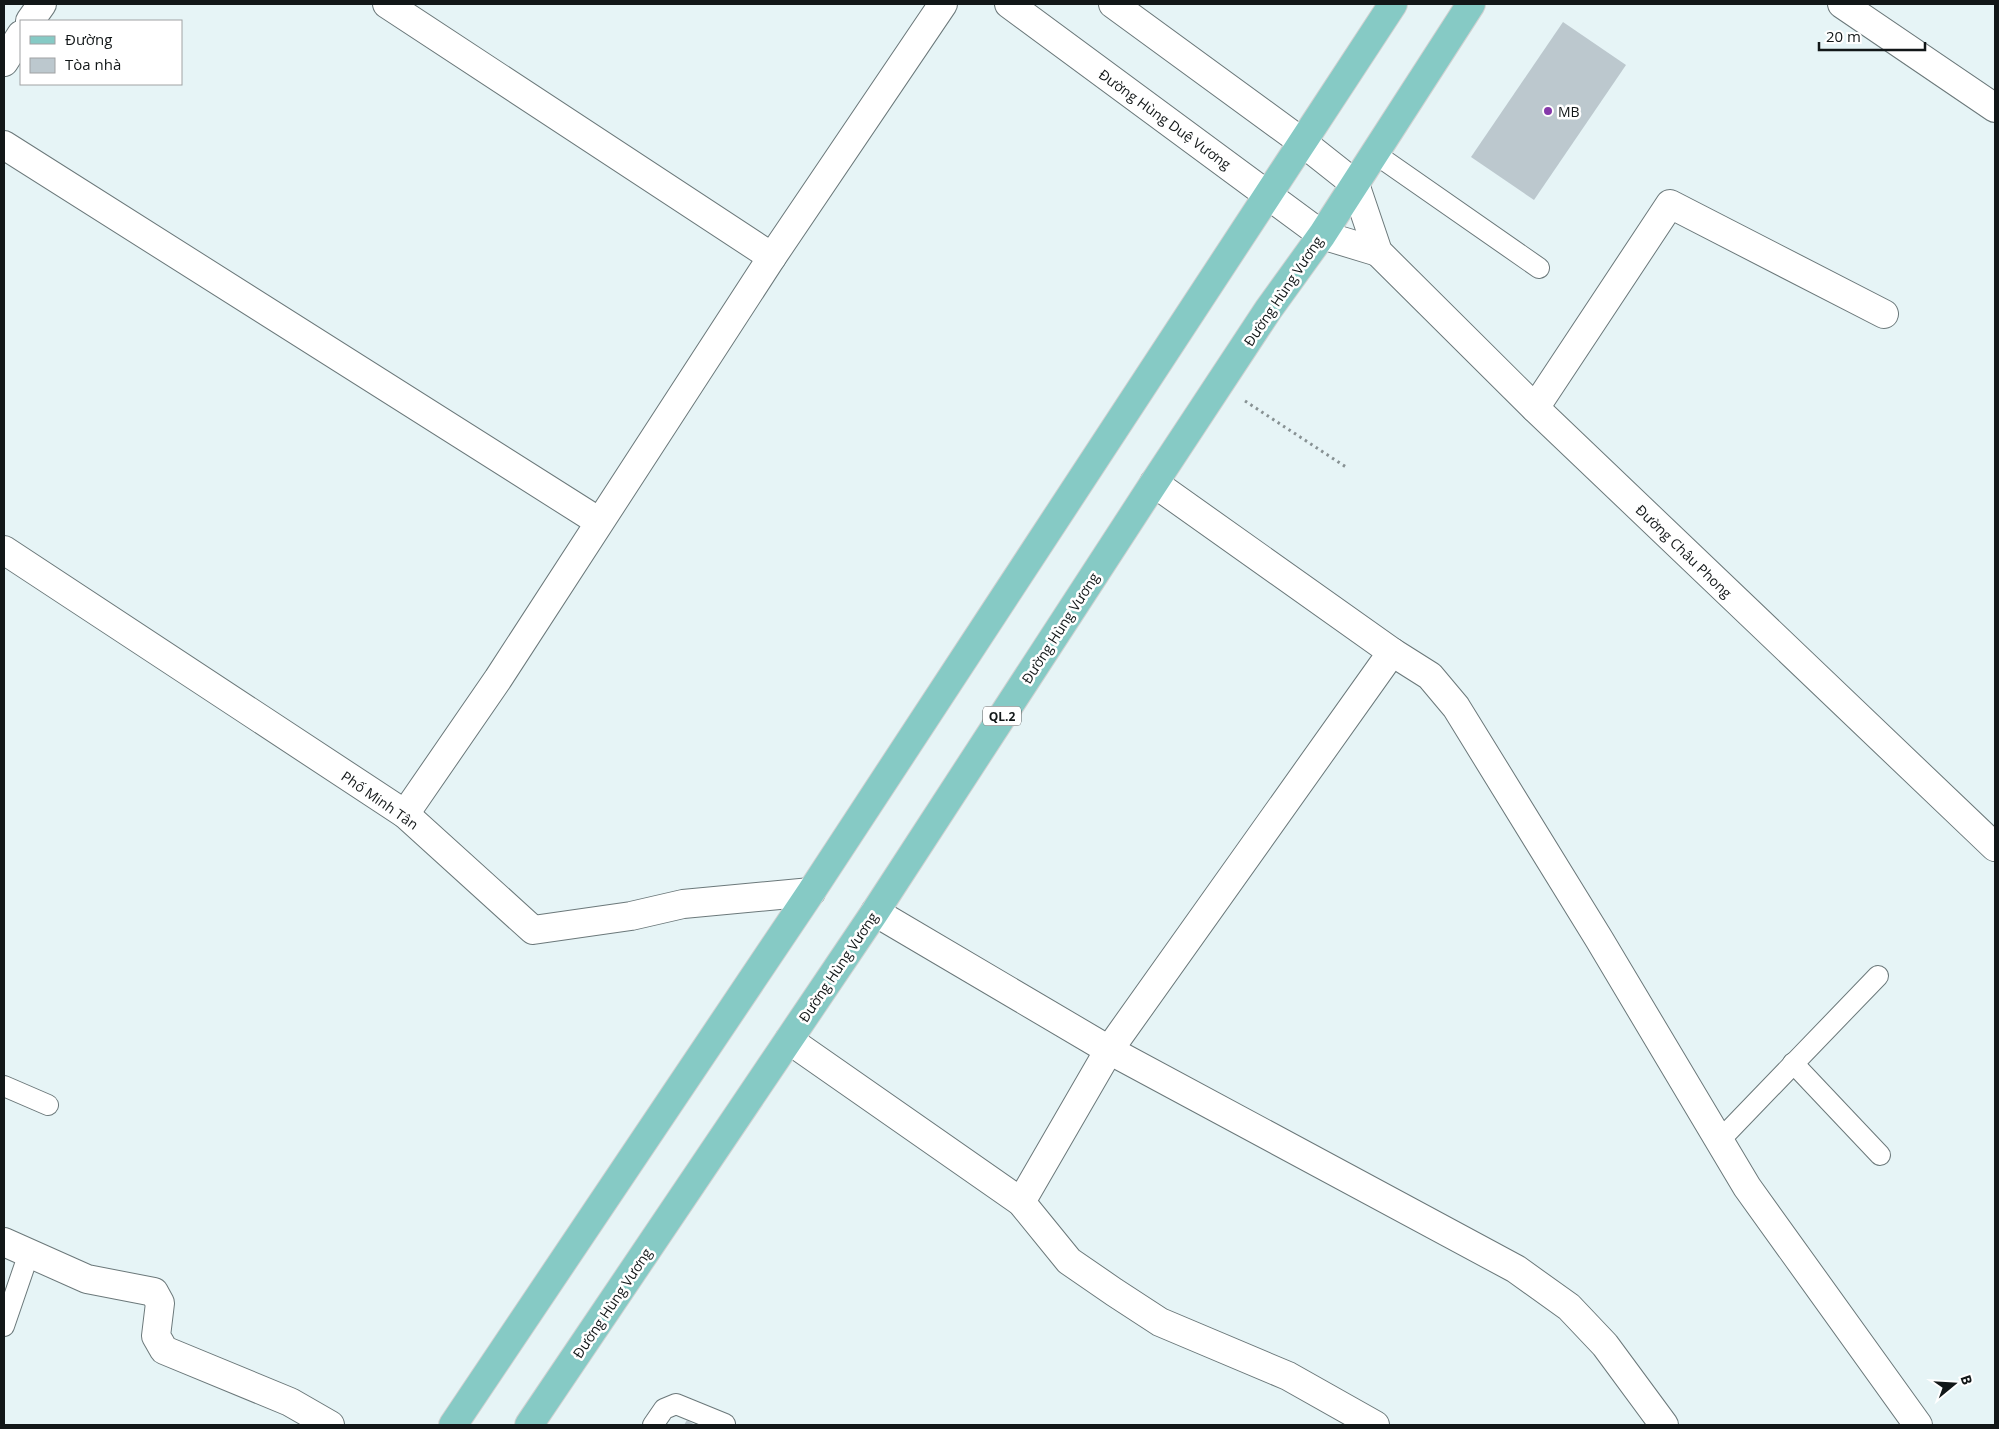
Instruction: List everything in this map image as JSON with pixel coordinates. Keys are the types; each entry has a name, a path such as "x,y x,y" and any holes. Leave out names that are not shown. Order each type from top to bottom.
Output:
{"main road":[{"path":"453,1425 811,892 1393,4"},
{"name":"Đường Hùng Vương","path":"529,1425 875,912 1154,483 1322,235 1471,4"}],"street":[{"path":"31,20 42,4"},
{"path":"387,4 772,257"},
{"path":"405,814 498,679 598,521 772,257 943,4"},
{"name":"Đường Hùng Duệ Vương","path":"1009,4 1322,235"},
{"path":"1113,4 1302,142 1355,184"},
{"path":"1842,4 1995,108"},
{"path":"4,62 20,37"},
{"path":"4,145 598,521"},
{"name":"Đường Châu Phong","path":"1355,184 1378,252 1535,408 1995,847"},
{"path":"1535,408 1670,204 1884,314"},
{"name":"Đường Châu Phong","path":"1322,235 1378,252"},
{"path":"1154,483 1392,652 1430,676 1456,707 1747,1187 1918,1425"},
{"name":"Phố Minh Tân","path":"4,550 405,814 533,930 631,916 683,904 811,892"},
{"path":"1020,1202 1108,1050 1392,652"},
{"path":"875,912 1108,1050 1516,1269 1569,1307 1581,1319 1604,1345 1664,1425"},
{"path":"789,1040 1020,1202 1069,1261 1160,1322 1288,1376 1376,1425"},
{"path":"4,1242 88,1279 154,1292 160,1303 156,1336 164,1350 290,1402 330,1425"}],"lane":[{"path":"1374,153 1539,268"},
{"path":"1719,1140 1878,976"},
{"path":"1793,1063 1880,1155"},
{"path":"4,1086 48,1105"},
{"path":"4,1326 28,1253"},
{"path":"652,1425 664,1409 676,1404 725,1424"}],"path":[{"path":"1220,384 1346,467"}],"building":[{"name":"MB","path":"1563,22 1626,65 1534,200 1471,157"},
{"path":"687,1420 695,1425 684,1425"}],"place":[{"name":"MB","path":"1548,111"}]}
